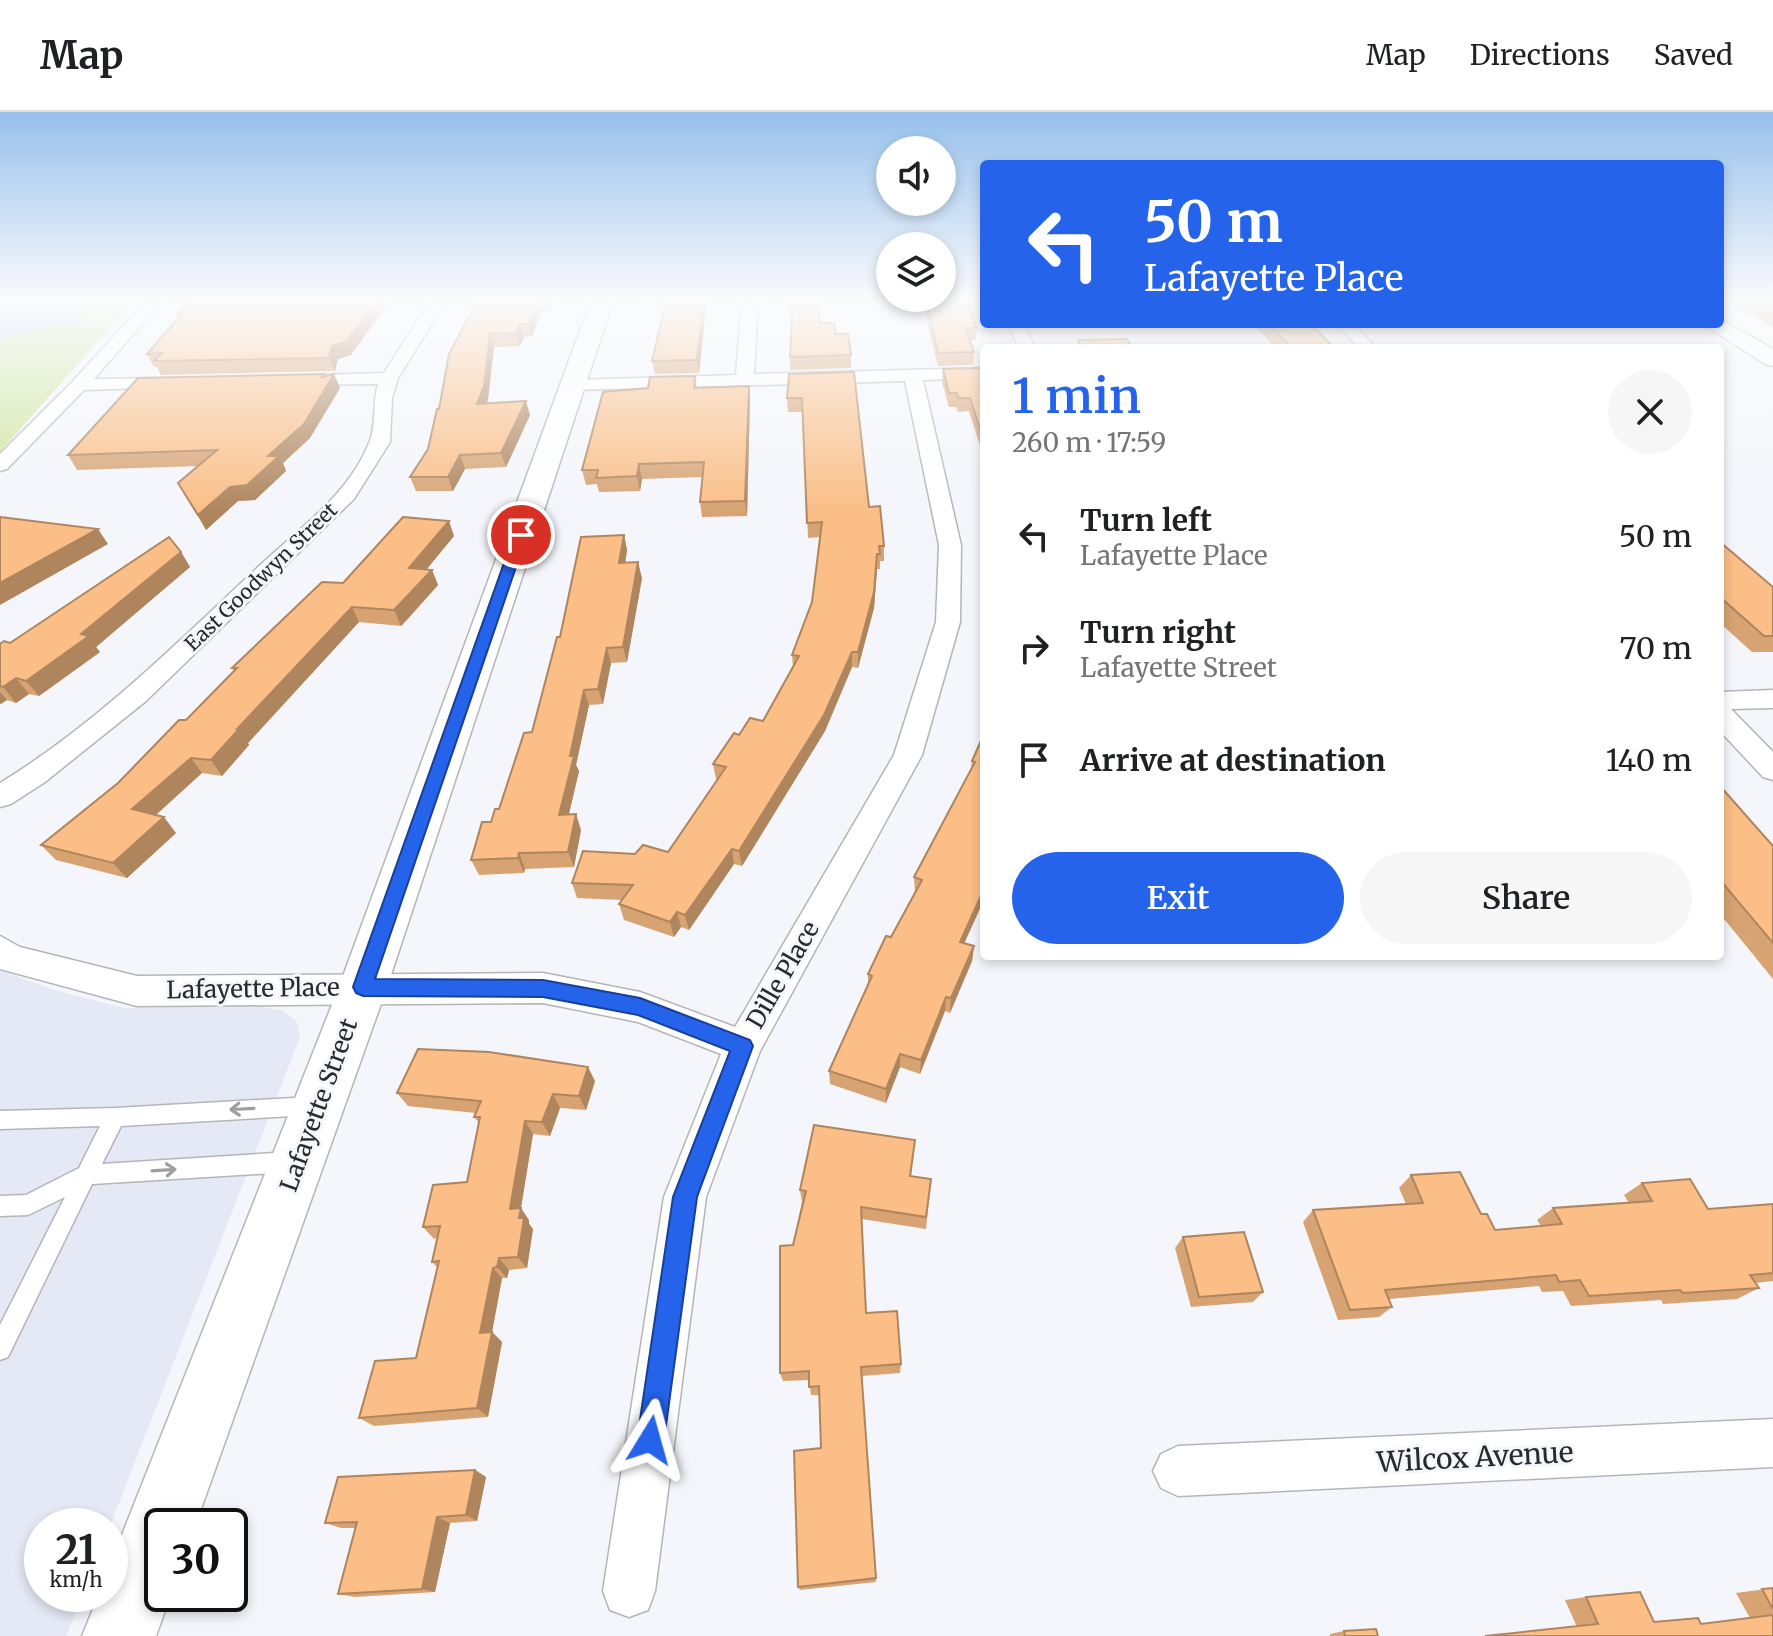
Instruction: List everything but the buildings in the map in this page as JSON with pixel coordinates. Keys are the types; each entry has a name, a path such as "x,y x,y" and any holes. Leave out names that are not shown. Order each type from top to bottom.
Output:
{"street":[{"path":"0,465 93,369"},
{"name":"East Goodwyn Street","path":"0,797 35,775 137,695 347,495 380,442 383,398 395,369"},
{"name":"Lafayette Street","path":"119,1636 363,987 578,369"},
{"path":"745,380 746,369"},
{"path":"573,385 980,373"},
{"name":"Dille Place","path":"629,1591 685,1197 743,1046 908,755 948,622 950,545 913,376"},
{"path":"281,381 389,378"},
{"path":"79,385 187,383"},
{"path":"1724,701 1773,699"},
{"path":"1724,718 1773,770"},
{"name":"Lafayette Place","path":"0,950 10,958 137,991 543,988 640,1007 743,1046"},
{"name":"Wilcox Avenue","path":"1178,1471 1773,1443"}],"lane":[{"path":"0,1120 320,1105"},
{"path":"0,1349 115,1117"},
{"path":"0,1206 28,1205 86,1175 299,1161"}],"shaded area":[{"path":"0,970 51,989 124,1008 251,1005 281,1010 296,1020 300,1037 117,1508 24,1508 24,1612 76,1612 66,1636 0,1636"}],"green space":[{"path":"0,369 73,369 0,452"}],"route":[{"path":"521,535 363,987 543,988 640,1007 743,1046 685,1197 650,1440"}]}
